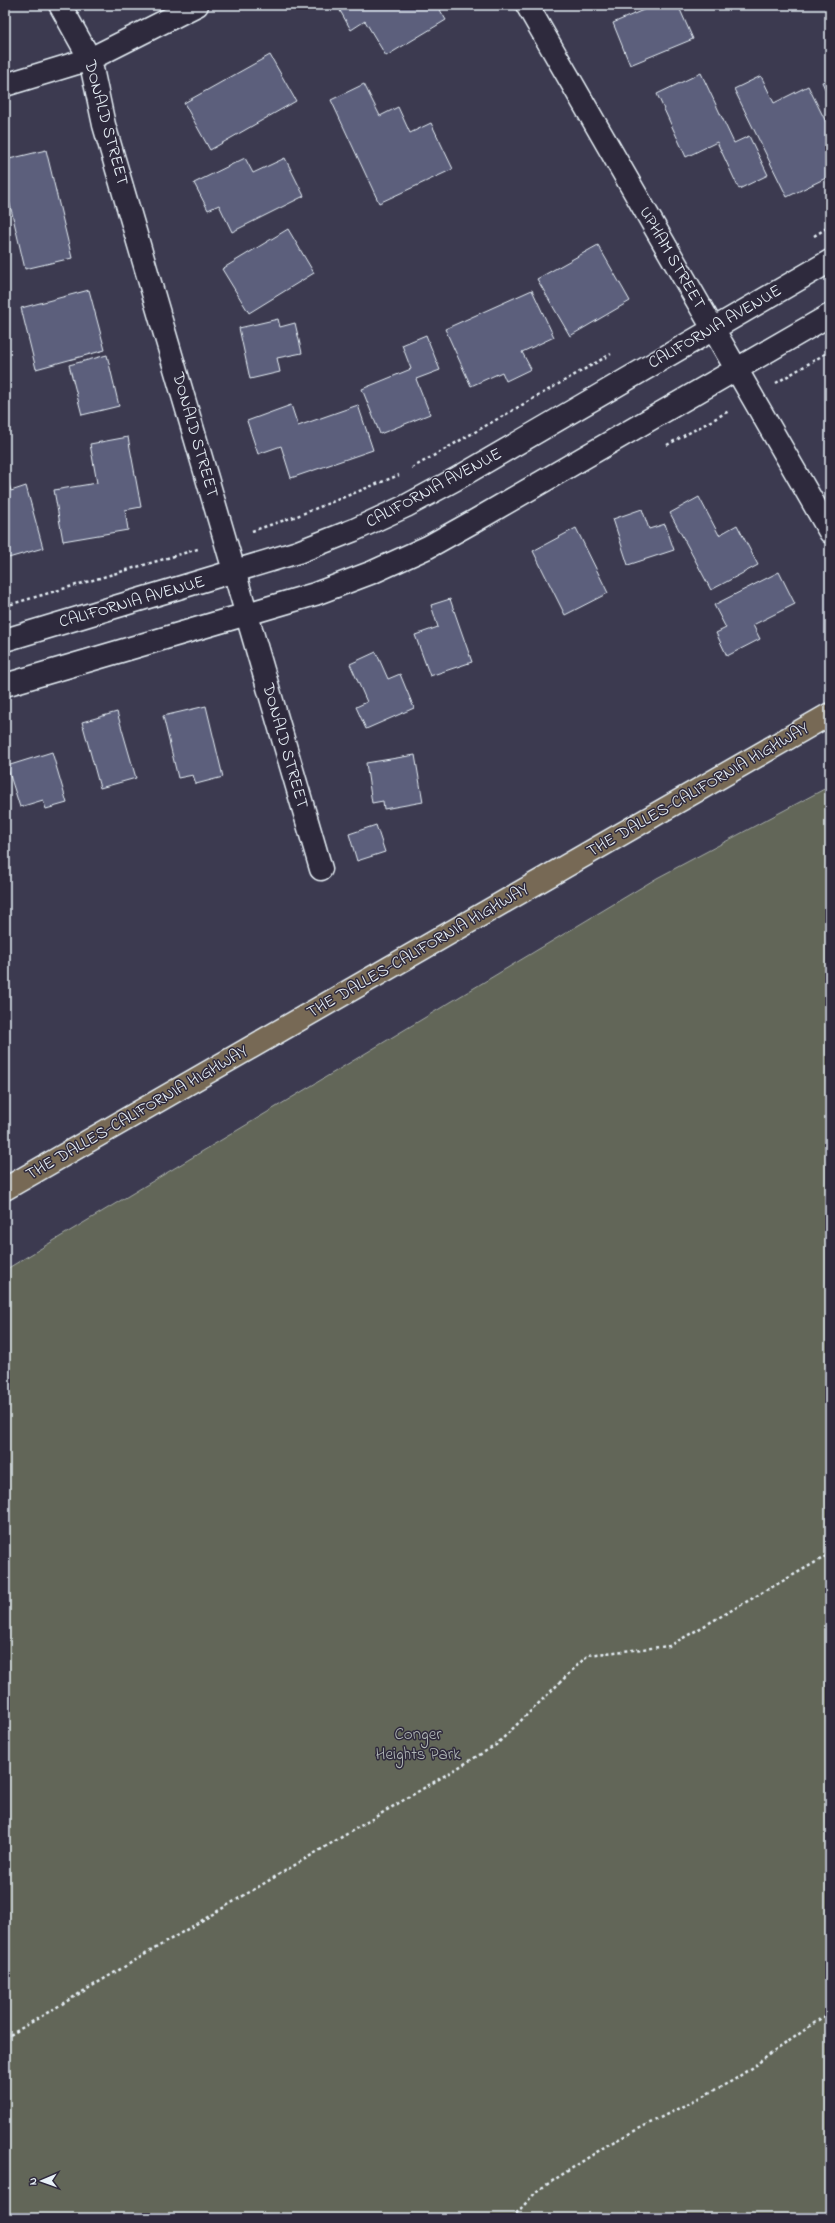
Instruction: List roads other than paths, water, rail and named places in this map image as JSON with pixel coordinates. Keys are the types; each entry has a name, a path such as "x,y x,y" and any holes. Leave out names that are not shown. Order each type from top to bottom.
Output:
{"highway":[{"name":"THE DALLES-CALIFORNIA HIGHWAY","path":"5,1189 830,714"}],"street":[{"name":"DONALD STREET","path":"60,5 90,59 104,125 321,869"},
{"path":"5,85 90,59 197,5"},
{"name":"UPHAM STREET","path":"527,5 830,532"},
{"name":"CALIFORNIA AVENUE","path":"5,640 235,572 298,552 354,530 406,506 456,479 830,261"},
{"path":"5,685 316,594 373,572 428,547 830,315"}],"park label":[{"name":"Conger Heights Park","path":"418,1744"}]}
